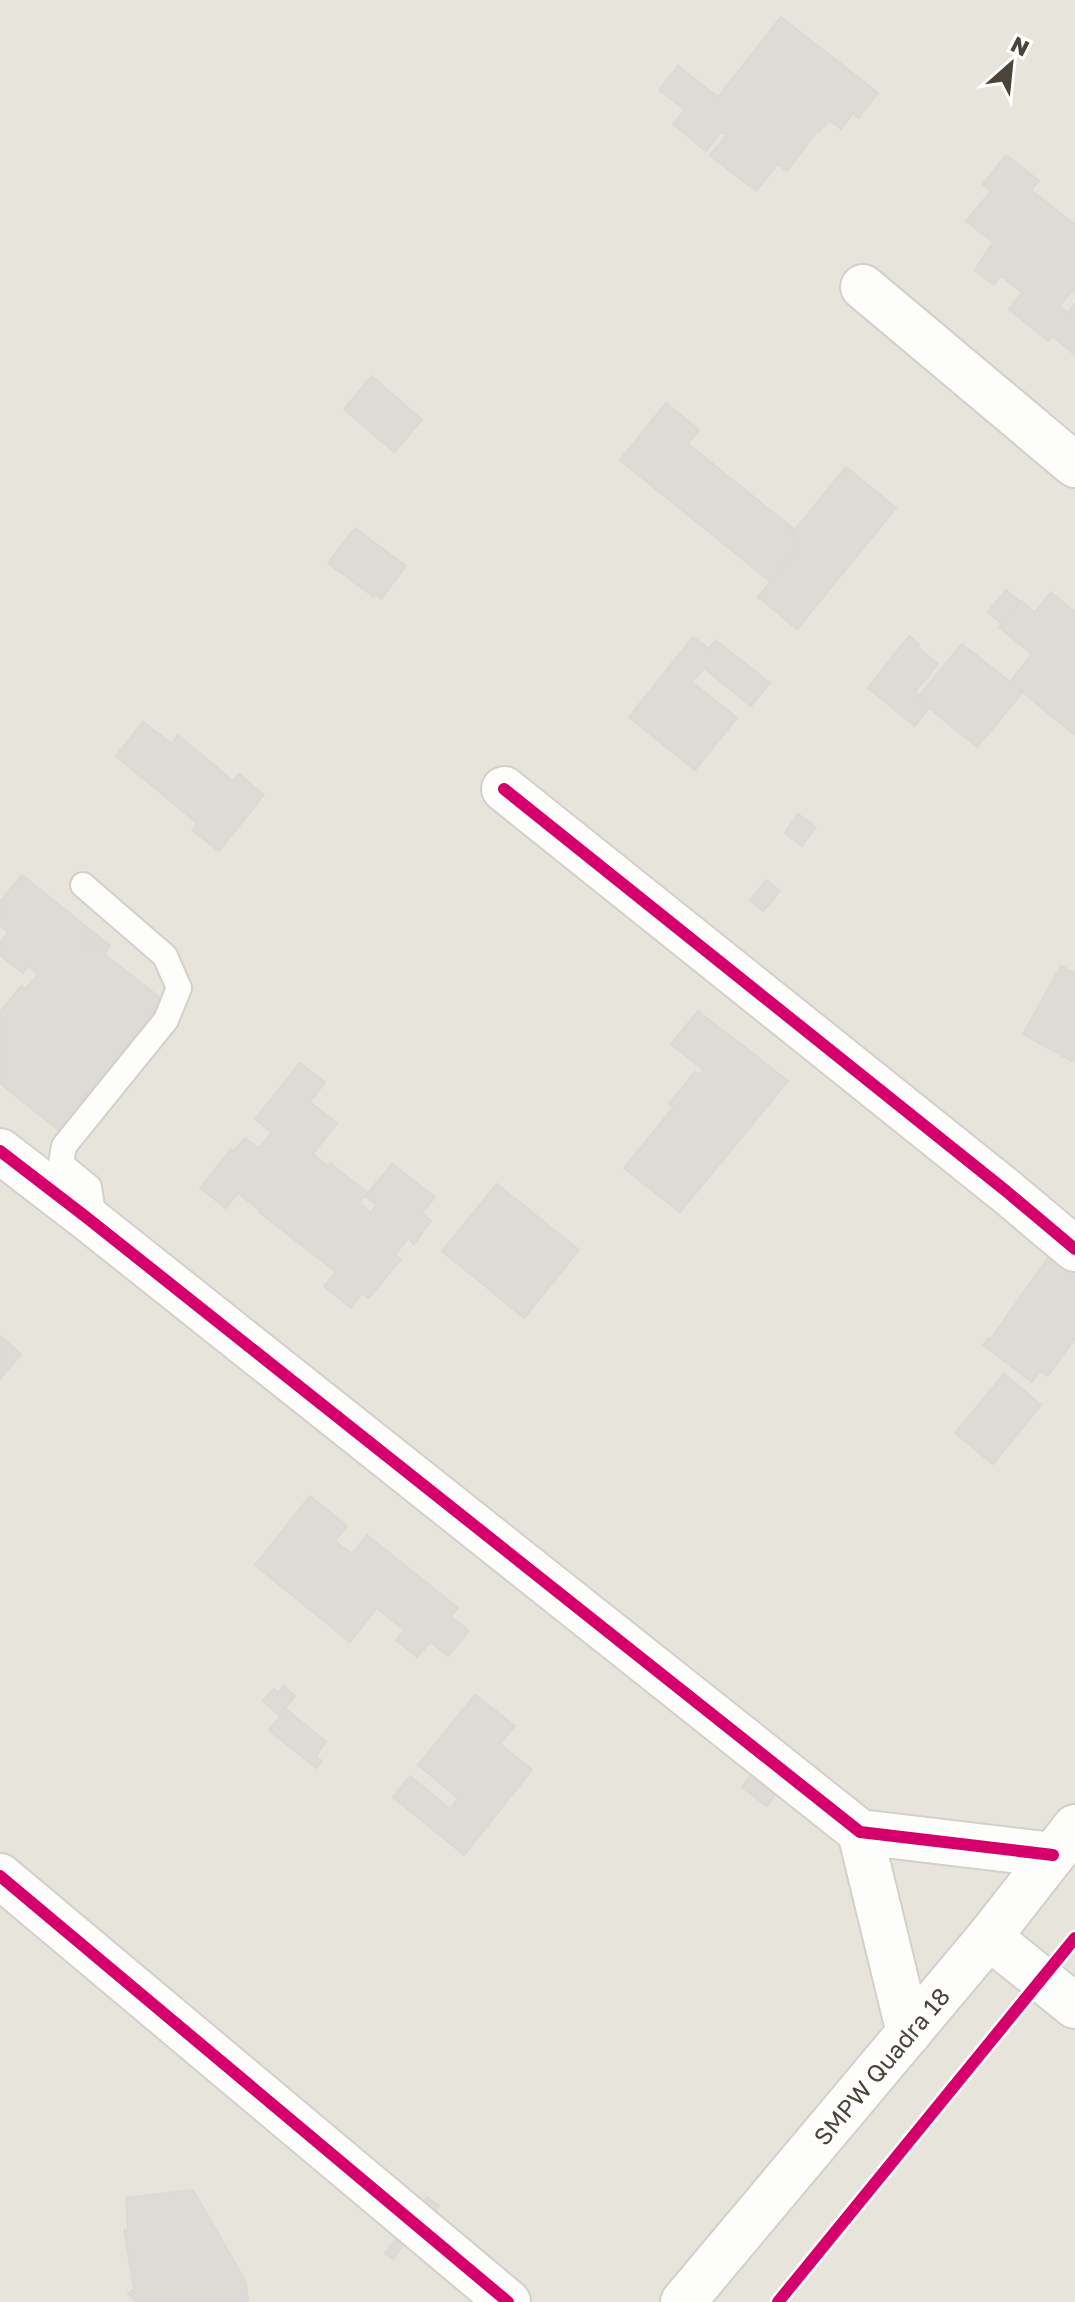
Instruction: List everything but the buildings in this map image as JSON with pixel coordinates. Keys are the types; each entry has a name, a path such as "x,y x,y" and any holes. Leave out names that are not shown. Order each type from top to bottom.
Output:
{"street":[{"path":"863,287 1075,465"},
{"path":"504,789 1075,1249"},
{"path":"0,1151 860,1832 1064,1841"},
{"path":"860,1832 909,2033"},
{"name":"SMPW Quadra 18","path":"683,2302 989,1937 1064,1841"},
{"path":"0,1876 508,2302"},
{"path":"989,1937 1075,2006"}],"lane":[{"path":"83,885 165,956 179,988 166,1020 64,1146 61,1164 89,1187 92,1207 86,1217"}],"shaded area":[{"path":"0,0 1075,0 1075,2302 0,2302"}],"cycle path":[{"path":"504,789 1075,1249"},
{"path":"0,1151 860,1832 1053,1855"},
{"path":"0,1876 508,2302"},
{"path":"778,2302 1075,1938"}]}
